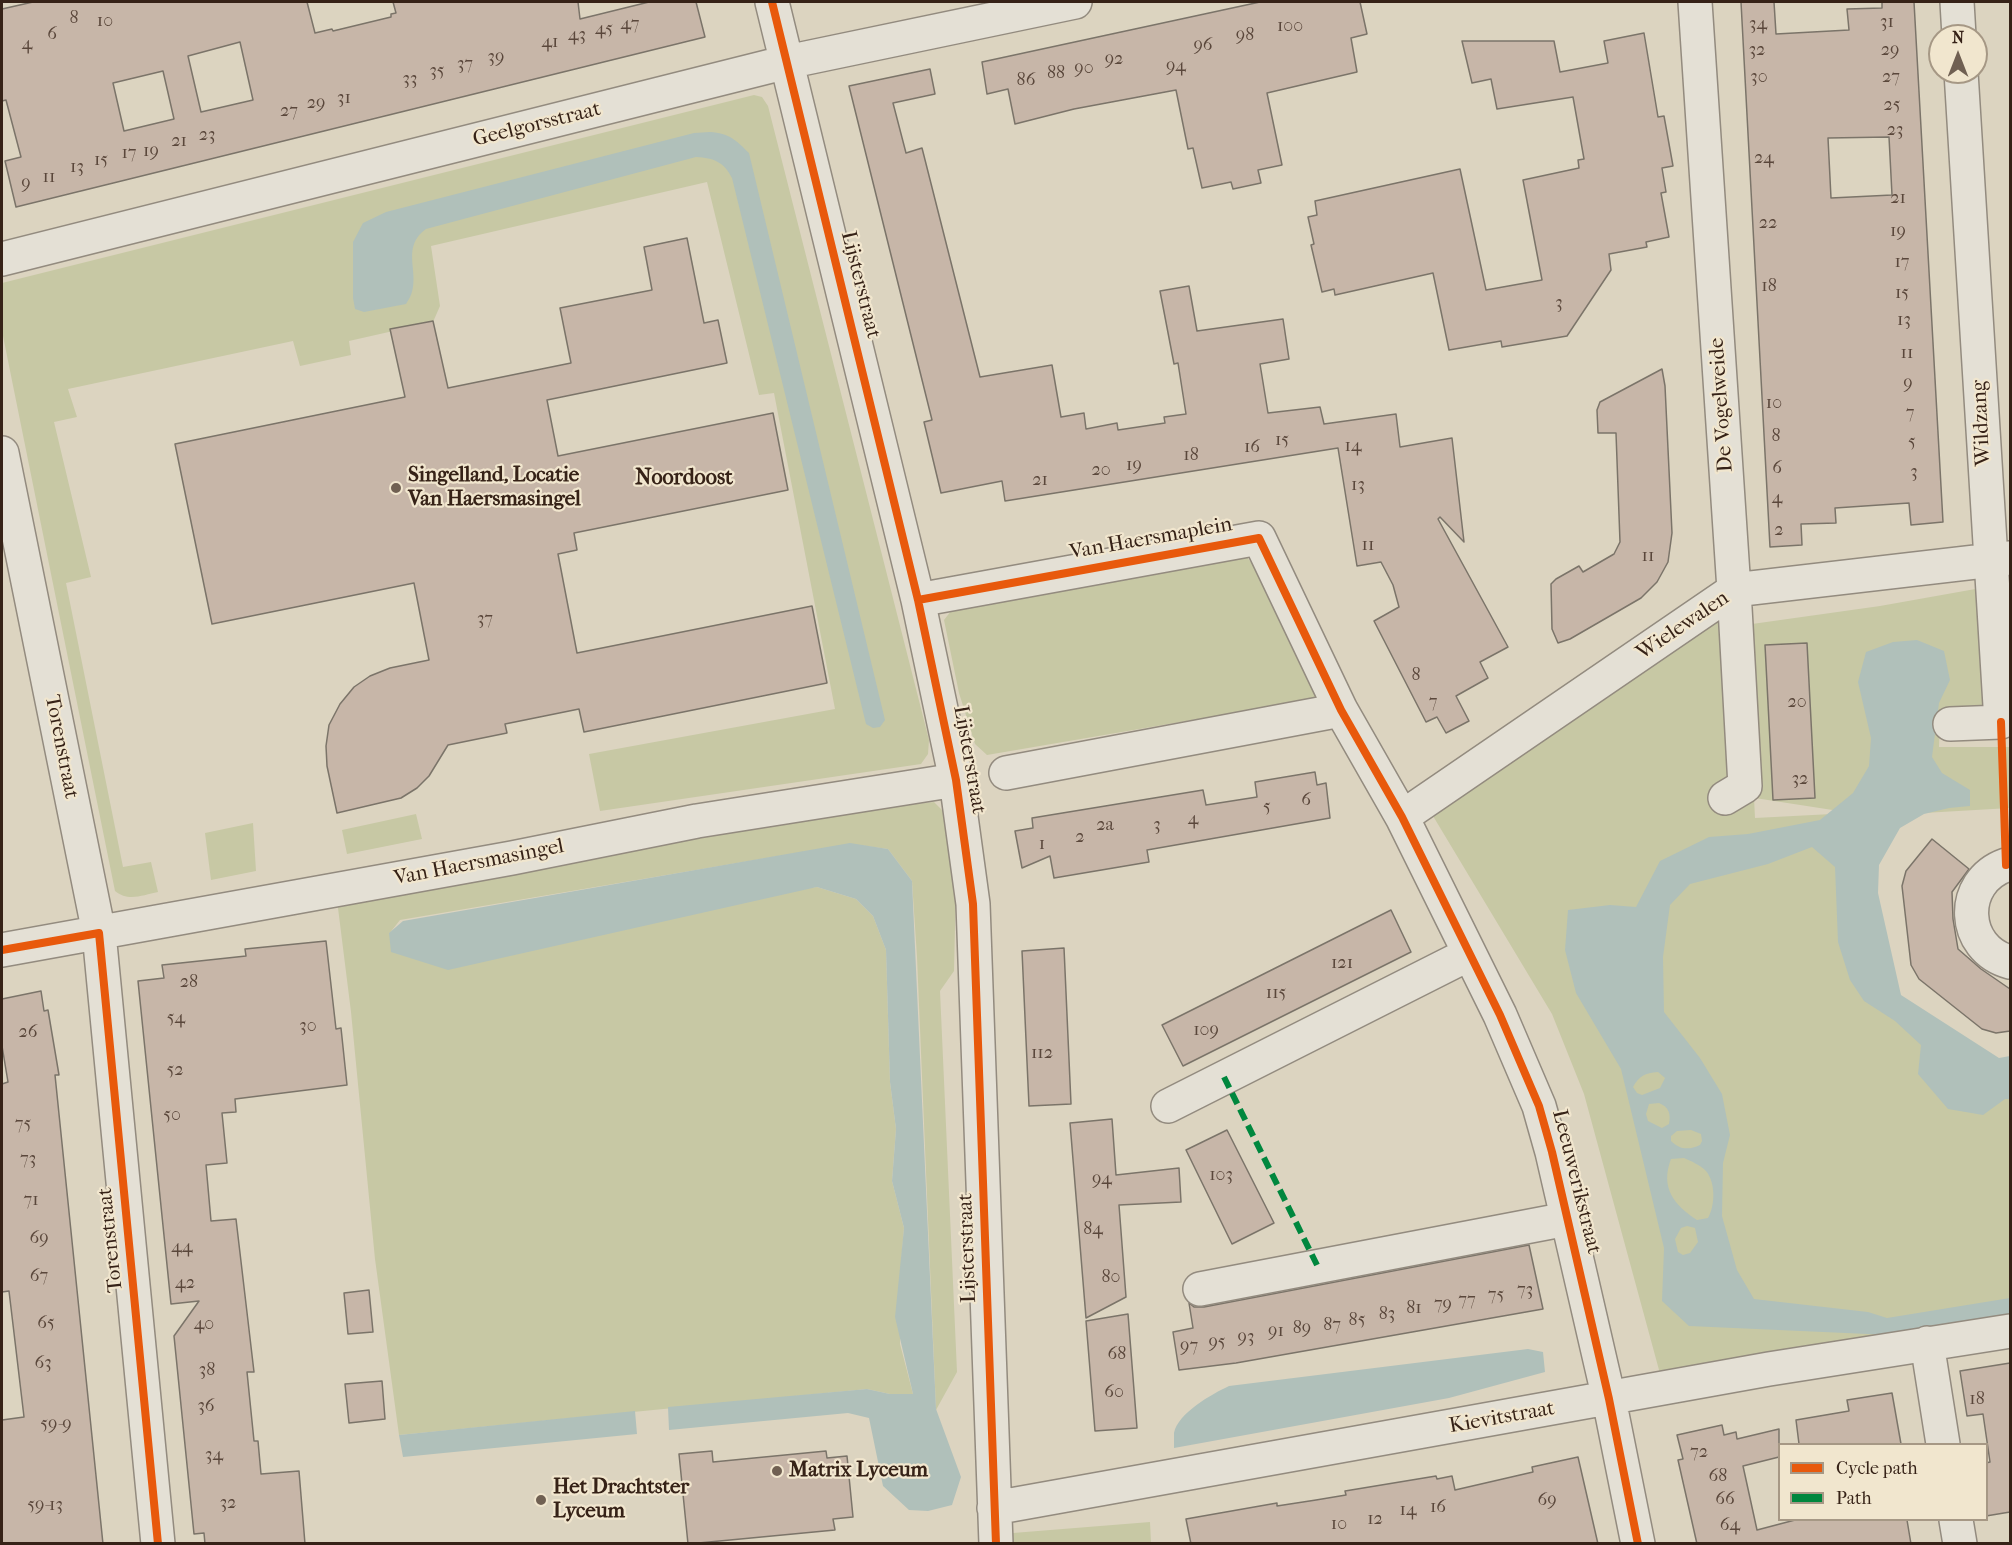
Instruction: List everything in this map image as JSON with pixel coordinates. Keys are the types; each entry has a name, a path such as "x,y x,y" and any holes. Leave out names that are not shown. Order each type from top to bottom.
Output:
{"street":[{"name":"Lijsterstraat","path":"772,2 918,600 956,780 973,904 996,1544"},
{"name":"Geelgorsstraat","path":"2,259 788,62 1075,2"},
{"name":"De Vogelweide","path":"1695,2 1745,786 1725,798"},
{"path":"1957,2 1958,24"},
{"name":"Wildzang","path":"1950,724 2001,722 2000,559 1962,84"},
{"name":"Torenstraat","path":"2,453 99,933 158,1544"},
{"name":"Van Haersmaplein","path":"918,600 1259,538 1341,710 1402,817"},
{"name":"Wielewalen","path":"1402,817 1734,590 2000,559"},
{"path":"1006,772 1341,710"},
{"name":"Van Haersmasingel","path":"2,950 512,858 697,821 956,780"},
{"name":"Leeuwerikstraat","path":"1402,817 1500,1015 1539,1106 1552,1152 1609,1399 1638,1544"},
{"path":"2006,865 1988,875 1978,888 1972,901 1971,915 1982,943 1993,955 2010,962"},
{"path":"1168,1106 1470,954"},
{"name":"Leeuwerikstraat","path":"1200,1289 1567,1219"},
{"name":"Kievitstraat","path":"994,1508 1735,1375 2010,1331"},
{"path":"1927,1343 1943,1443"},
{"path":"1956,1521 1960,1544"}],"green space":[{"path":"754,95 762,97 768,106 929,740 928,754 921,764 600,811 589,754 835,709 774,393 759,395 707,182 431,246 440,306 433,322 349,341 351,355 300,366 293,341 68,389 77,417 54,422 91,577 66,583 123,867 151,862 158,892 130,897 115,891 2,331 2,283"},
{"path":"1246,556 1254,566 1321,698 987,755 975,744 959,693 944,620 951,611"},
{"path":"1981,588 1985,704 1981,708 1940,715 1939,747 2010,747 2010,808 1872,816 1873,903 1897,999 1995,1065 2010,1062 2010,1321 1662,1381 1584,1094 1552,1014 1427,806 1744,605 1745,625 1880,606","holes":["1754,798 1839,811 1832,814 1755,818"]},
{"path":"934,802 949,817 956,884 954,971 940,991 957,1372 936,1410 912,881 888,849 850,844 400,920 389,934 817,887 856,899 873,916 886,950 890,1082 896,1129 892,1181 904,1228 900,1344 913,1394 890,1394 867,1389 399,1435 375,1259 351,1012 337,900 863,810"},
{"path":"416,814 422,839 347,854 342,830"},
{"path":"253,823 256,871 211,880 205,833"},
{"path":"1150,1522 1151,1543 1013,1543 1013,1533"}],"shaded area":[{"path":"710,132 732,138 749,153 885,720 880,727 873,728 866,724 732,178 722,165 708,158 696,157 426,229 413,246 413,284 406,304 364,312 355,309 353,242 363,223 386,212 694,133"},
{"path":"1917,640 1944,651 1950,680 1939,703 1932,757 1942,773 1970,790 1970,806 1924,814 1900,828 1879,865 1878,893 1901,995 1999,1058 2010,1056 2010,1099 2005,1099 1983,1115 1948,1109 1918,1074 1921,1045 1895,1021 1864,1001 1850,980 1838,942 1835,867 1812,847 1768,864 1690,884 1670,905 1663,957 1664,1012 1700,1058 1722,1094 1730,1135 1723,1163 1722,1216 1737,1270 1754,1299 1868,1312 1887,1318 2010,1298 2010,1315 1890,1335 1689,1326 1662,1301 1664,1248 1621,1069 1576,993 1565,950 1568,910 1610,905 1636,907 1660,861 1709,837 1748,834 1820,820 1853,793 1869,766 1871,738 1858,682 1866,652 1893,642","holes":["1658,1072 1665,1078 1660,1088 1642,1095 1637,1093 1633,1087 1646,1074","1659,1103 1665,1107 1669,1114 1669,1124 1662,1128 1648,1121 1646,1114 1649,1104","1691,1130 1701,1134 1702,1141 1696,1147 1681,1148 1671,1141 1671,1136 1677,1131","1684,1158 1706,1171 1712,1182 1713,1194 1708,1218 1697,1220 1676,1202 1668,1187 1668,1169 1671,1159","1687,1226 1695,1228 1698,1242 1690,1253 1683,1255 1678,1252 1675,1239 1681,1228"]},
{"path":"850,843 888,849 912,881 936,1409 961,1477 952,1505 928,1511 909,1510 883,1486 869,1418 848,1413 669,1430 668,1407 867,1389 890,1394 913,1394 895,1317 904,1228 892,1181 896,1129 890,1082 886,950 873,916 856,899 817,887 448,970 391,952 389,933 403,921"},
{"path":"1528,1349 1543,1352 1545,1372 1449,1398 1174,1448 1174,1433 1182,1418 1205,1399 1229,1386"},
{"path":"635,1411 637,1434 403,1457 399,1435"}],"building":[{"path":"33,2 307,2 315,33 391,17 391,14 396,13 393,2 578,2 580,19 649,2 696,2 705,37 16,207 5,161 21,157 6,100 2,101 2,9","holes":["240,42 253,100 201,112 188,56","163,71 174,119 124,131 113,83"]},
{"path":"1260,2 1360,2 1367,34 1351,38 1357,72 1267,93 1282,165 1258,170 1261,183 1233,189 1231,182 1202,188 1193,148 1188,149 1176,90 1074,109 1015,124 1008,89 987,94 982,62"},
{"path":"1741,2 1774,2 1776,34 1849,30 1847,9 1882,8 1882,2 1914,2 1943,522 1911,525 1909,503 1835,508 1836,523 1801,524 1802,545 1770,547","holes":["1889,137 1892,195 1831,198 1828,138"]},
{"path":"1644,33 1658,117 1664,116 1673,166 1662,168 1666,192 1661,193 1669,237 1646,242 1647,247 1609,254 1611,270 1567,336 1502,347 1501,341 1449,350 1433,273 1335,295 1334,289 1322,292 1311,245 1314,244 1308,217 1317,215 1315,201 1460,169 1486,290 1542,280 1523,180 1579,168 1578,160 1584,159 1573,97 1497,109 1491,79 1472,83 1462,41 1554,41 1560,72 1608,63 1604,41"},
{"path":"930,69 935,94 893,103 906,153 922,148 980,377 1052,365 1061,417 1084,413 1086,429 1117,423 1118,430 1165,423 1164,417 1186,414 1178,363 1174,364 1160,291 1189,286 1197,331 1283,319 1289,359 1260,364 1268,413 1320,407 1324,424 1396,414 1400,447 1452,438 1464,542 1440,517 1438,519 1508,647 1480,662 1488,678 1456,696 1469,721 1446,733 1437,717 1426,722 1374,621 1399,607 1393,585 1381,562 1357,566 1338,448 1005,501 1002,481 941,493 924,422 932,420 849,86"},
{"path":"687,238 704,323 718,320 727,363 547,400 558,456 773,413 788,490 574,533 577,550 558,554 577,653 812,606 827,683 584,732 579,709 505,724 507,733 448,745 429,776 417,788 401,798 337,813 327,766 326,746 329,725 340,704 354,687 370,676 390,668 429,660 414,583 212,624 175,444 405,397 390,329 433,321 448,388 571,363 560,308 652,290 644,247"},
{"path":"1662,369 1665,386 1672,533 1668,562 1657,582 1641,598 1570,639 1558,643 1552,629 1551,584 1579,566 1583,572 1614,554 1620,542 1616,433 1598,433 1597,410 1600,402"},
{"path":"1807,643 1815,798 1773,800 1765,645"},
{"path":"1315,772 1317,785 1326,783 1330,818 1147,850 1149,862 1054,878 1050,856 1022,868 1015,831 1033,828 1032,818 1203,790 1206,805 1257,797 1255,782"},
{"path":"1932,839 1969,869 1952,892 1953,919 1958,949 1981,969 2010,989 2010,1031 1996,1033 1982,1029 1919,979 1911,965 1902,886 1906,871"},
{"path":"1391,910 1411,952 1183,1066 1162,1025"},
{"path":"326,941 336,1029 341,1028 347,1085 235,1099 236,1112 222,1113 227,1163 206,1165 211,1221 236,1219 254,1372 247,1372 254,1441 258,1441 261,1474 299,1471 305,1544 205,1544 204,1533 194,1534 174,1336 199,1301 171,1304 138,981 164,978 162,965 246,956 245,949"},
{"path":"1064,948 1071,1104 1029,1106 1022,951"},
{"path":"41,991 44,1011 48,1010 59,1075 55,1075 103,1544 2,1544 2,1420 24,1417 9,1291 2,1292 2,1084 8,1082 2,1046 2,999"},
{"path":"1112,1119 1116,1175 1179,1168 1181,1202 1119,1205 1126,1297 1086,1318 1070,1123"},
{"path":"1227,1130 1274,1223 1232,1244 1186,1150"},
{"path":"1529,1245 1543,1309 1236,1363 1179,1370 1173,1332 1193,1328 1189,1303 1194,1307 1204,1307"},
{"path":"369,1290 373,1332 348,1334 344,1293"},
{"path":"1128,1314 1137,1428 1095,1431 1086,1321"},
{"path":"2010,1363 2010,1512 1988,1516 1988,1462 1990,1462 1983,1414 1967,1416 1960,1371"},
{"path":"382,1381 385,1419 349,1423 345,1384"},
{"path":"1892,1393 1901,1443 1799,1443 1796,1420 1849,1411 1847,1400"},
{"path":"1722,1425 1724,1435 1736,1432 1737,1439 1779,1429 1778,1457 1743,1466 1757,1530 1791,1521 1907,1521 1911,1544 1697,1544 1678,1460 1683,1459 1677,1435"},
{"path":"712,1451 713,1462 826,1451 827,1458 847,1456 853,1517 833,1519 835,1530 688,1544 679,1454"},
{"path":"1578,1457 1598,1544 1191,1544 1186,1519 1277,1503 1277,1506 1346,1495 1345,1491 1436,1476 1437,1479 1452,1476 1455,1490 1533,1472 1532,1467"}],"marked path":[{"path":"1224,1077 1317,1265"}],"cycle path":[{"path":"772,2 918,600 956,780 973,904 996,1544"},
{"path":"918,600 1259,538 1341,710 1402,817 1500,1015 1539,1106 1552,1152 1609,1399 1638,1544"},
{"path":"2001,722 2006,865"},
{"path":"2,950 99,933 158,1544"}],"place":[{"name":"Singelland, Locatie Van Haersmasingel","path":"396,488"},
{"name":"Matrix Lyceum","path":"777,1471"},
{"name":"Het Drachtster Lyceum","path":"541,1500"}],"district":[{"name":"Noordoost","path":"684,479"}]}
